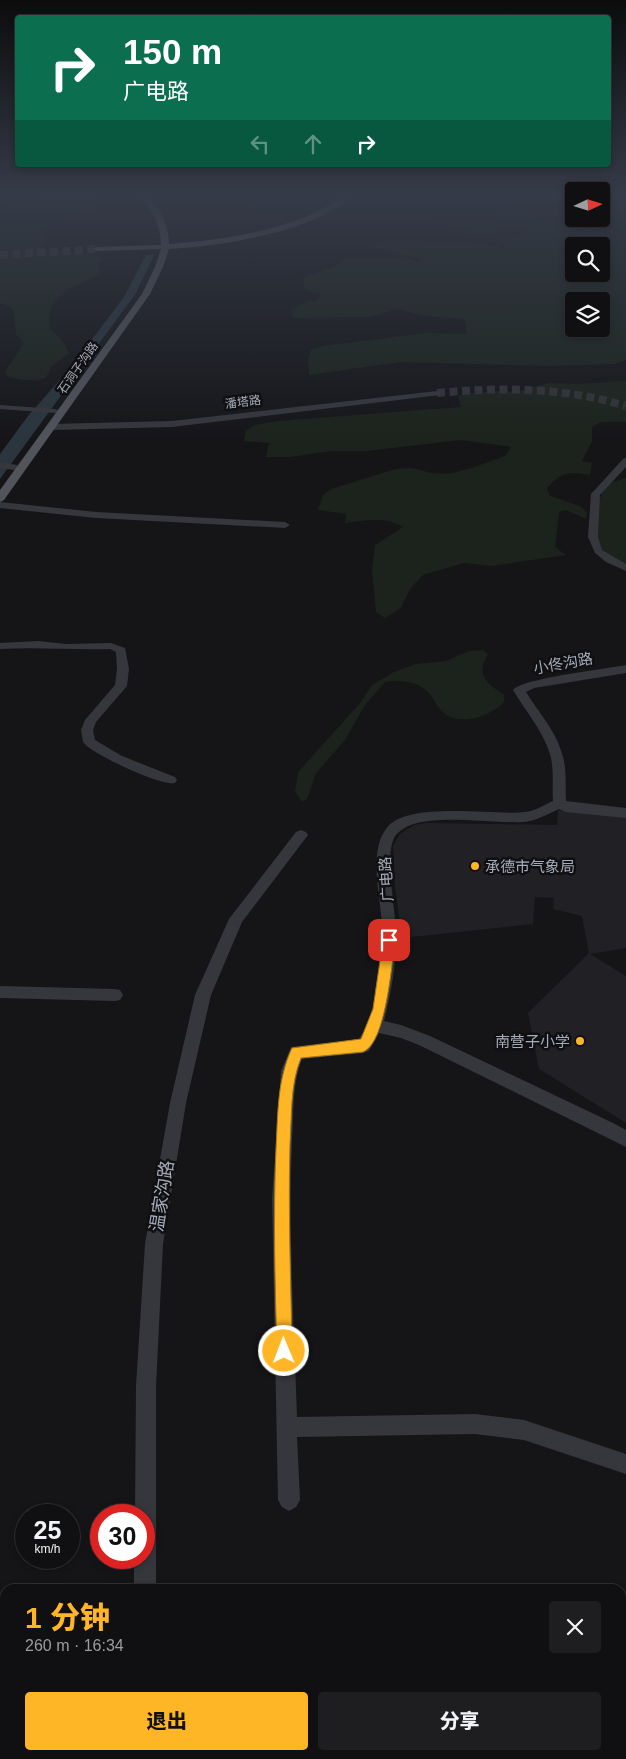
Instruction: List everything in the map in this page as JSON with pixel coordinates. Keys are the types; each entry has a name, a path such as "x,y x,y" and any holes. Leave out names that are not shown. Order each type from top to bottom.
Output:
{"main road":[{"name":"石洞子沟路","path":"0,486 53,410 139,294 148,277"},
{"name":"石洞子沟路","path":"0,498 146,294 154,277"}],"street":[{"name":"潘塔路","path":"51,427 172,424 437,393"},
{"path":"0,407 53,410"},
{"path":"626,461 596,494 593,537 598,551 626,568"},
{"path":"0,465 12,467"},
{"path":"0,505 96,515 285,525"},
{"path":"0,646 38,644 66,647 111,646 121,650 123,668 121,686 91,720 87,730 89,742 100,750 171,780"},
{"name":"小佟沟路","path":"560,803 557,796 560,770 555,748 519,690 532,685 626,669"},
{"path":"560,803 566,807 626,813"},
{"name":"广电路","path":"286,1427 281,1199 289,1071 297,1052 363,1046 374,1026 380,1009 389,940 383,857 388,835 404,821 431,816 527,817 560,803"},
{"name":"温家沟路","path":"145,1584 146,1386 154,1244 178,1103 203,995 236,919 301,835"},
{"path":"0,992 115,995"},
{"path":"374,1026 402,1030 423,1038 461,1059 579,1114 626,1139"},
{"path":"288,1500 286,1427 475,1424 524,1430 626,1464"}],"shaded area":[{"path":"0,277 93,277 64,293 52,307 49,317 50,328 62,340 69,353 51,367 46,378 27,380 8,377 5,372 23,344 16,335 14,311 9,306 0,303"},
{"path":"134,277 144,277 136,293 0,479 0,454 28,416 72,366 124,297"},
{"path":"305,277 565,277 565,282 610,282 610,277 626,277 626,360 614,364 547,366 400,362 309,375 308,360 311,350 323,346 427,333 467,334 463,319 425,316 397,309 370,317 293,318 292,309 309,301 316,302 321,294 305,290 303,278"},
{"path":"626,381 626,422 601,422 592,427 592,441 582,461 592,463 590,475 566,474 547,488 550,496 580,506 587,512 586,519 566,510 559,512 555,547 566,555 491,566 464,563 423,575 410,589 401,608 385,618 376,612 372,569 375,545 403,527 382,520 345,523 346,514 318,510 323,495 331,489 396,469 412,468 431,473 447,474 469,469 505,456 511,447 461,440 367,451 331,451 290,457 266,457 269,443 244,441 246,430 255,425 278,421 461,407 458,396 464,394 498,391 516,392 548,383 579,384"},
{"path":"626,478 626,566 605,555 598,542 599,500 607,484"},
{"path":"483,650 488,654 483,668 485,678 492,687 504,695 504,702 499,707 474,718 456,719 442,711 428,692 419,685 402,681 385,682 365,705 345,740 316,773 307,799 302,802 295,791 298,772 361,702 372,685 394,672 416,664 446,661 469,651"},
{"path":"558,810 626,816 626,948 590,954 626,976 626,1123 539,1069 528,1013 589,953 582,916 553,909 554,898 535,897 533,924 402,938 395,886 393,846 400,834 414,825 426,823 557,825"}],"tunnel":[{"path":"437,393 509,389 532,390 579,395 626,406"}],"place":[{"name":"承德市气象局","path":"475,866"},
{"name":"南营子小学","path":"580,1041"}],"route":[{"path":"284,1351 281,1199 289,1071 297,1052 363,1046 371,1034 380,1009 389,940"}]}
